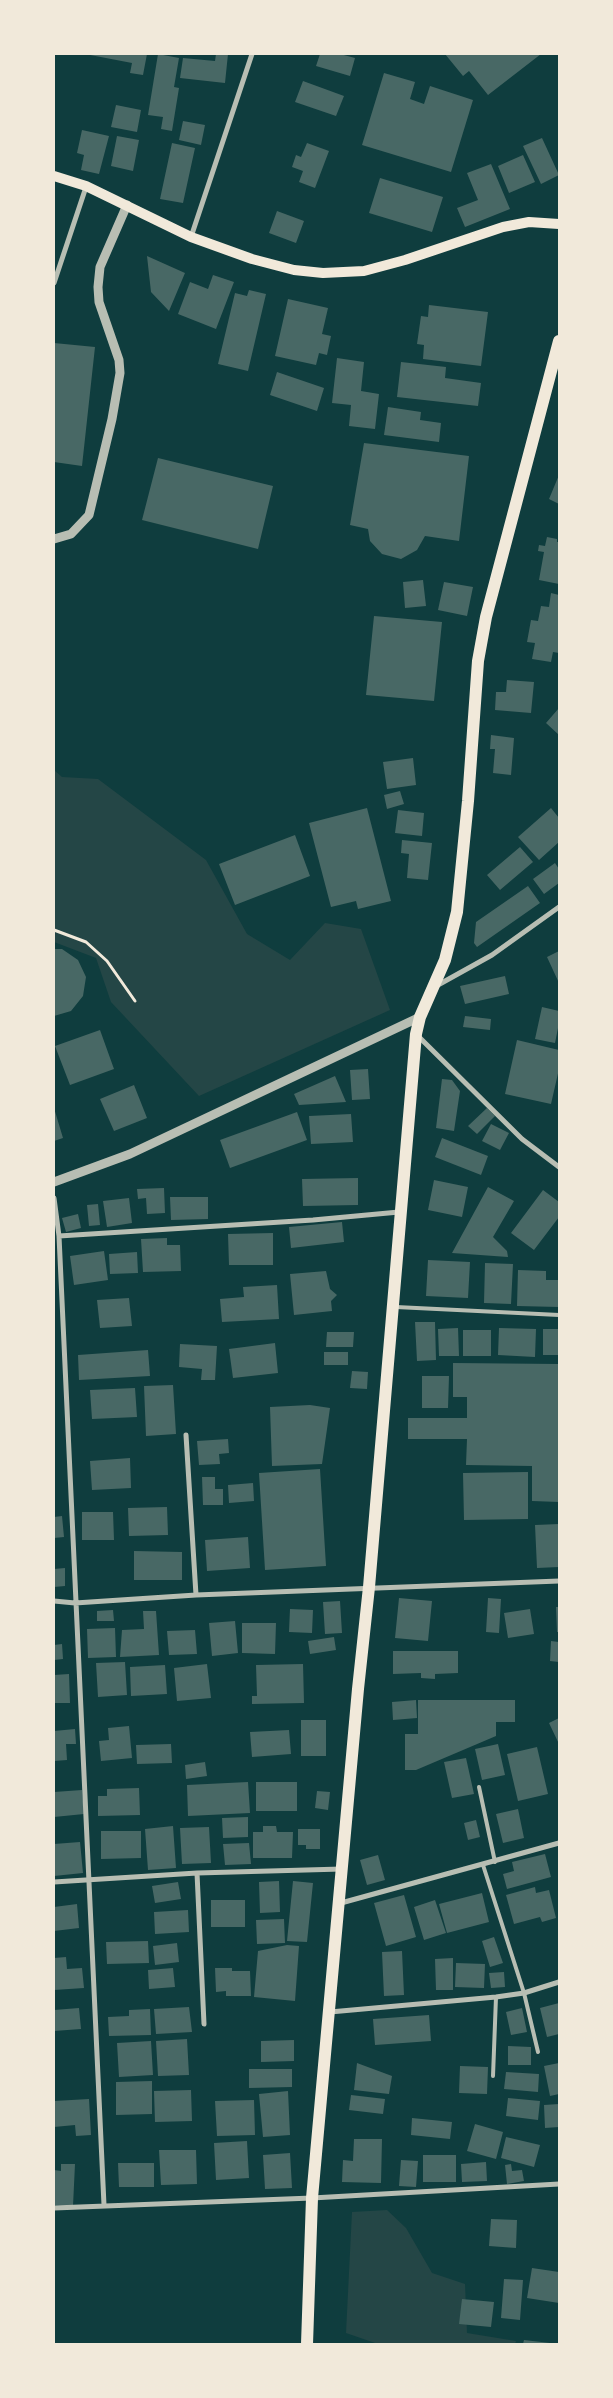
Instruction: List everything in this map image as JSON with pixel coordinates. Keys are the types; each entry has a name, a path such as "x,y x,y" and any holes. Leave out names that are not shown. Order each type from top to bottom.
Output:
{"main road":[{"path":"54,176 86,186 191,237 294,270 333,274 364,271 405,260 503,227 529,222 559,224"},
{"path":"307,2344 312,2198 369,1587 416,1034 420,1017 446,960 457,912 468,801 478,661 486,617 559,341"}],"street":[{"path":"191,237 252,54"},
{"path":"54,283 86,186"},
{"path":"54,539 70,534 89,515 112,419 120,373 119,360 99,302 98,287 100,267 127,205"},
{"path":"433,987 492,955 559,907"},
{"path":"54,1182 130,1154 420,1017"},
{"path":"416,1034 522,1140 559,1167"},
{"path":"54,1198 59,1236 104,2205"},
{"path":"59,1236 313,1220 400,1212"},
{"path":"186,1435 196,1595"},
{"path":"54,1601 75,1603 369,1587 559,1581"},
{"path":"340,1904 559,1843"},
{"path":"54,1882 197,1873 342,1869"},
{"path":"197,1873 204,2024"},
{"path":"329,2012 496,1997 524,1993 559,1982"},
{"path":"54,2208 312,2198 559,2184"}],"lane":[{"path":"392,1307 559,1315"},
{"path":"479,1787 495,1862"},
{"path":"483,1865 524,1993 538,2052"},
{"path":"493,2076 496,1997"}],"path":[{"path":"54,930 86,942 107,961 135,1001"}],"shaded area":[{"path":"54,770 62,777 98,779 206,860 247,934 290,960 325,923 361,929 390,1010 199,1096 111,1002 96,958 54,942"},
{"path":"387,2210 406,2228 432,2273 465,2284 467,2333 516,2341 515,2344 378,2344 346,2333 352,2212"}],"building":[{"path":"85,54 147,54 143,75 130,73 132,63"},
{"path":"158,54 179,58 174,87 179,88 172,131 161,129 163,117 148,115"},
{"path":"216,54 228,54 225,83 180,78 183,58 215,61"},
{"path":"320,54 340,54 355,58 350,76 316,66"},
{"path":"445,54 541,54 488,95 469,71 463,76"},
{"path":"384,73 415,82 410,99 424,104 430,86 473,100 451,172 362,145"},
{"path":"303,81 344,96 336,116 295,102"},
{"path":"116,105 141,110 137,132 111,127"},
{"path":"183,121 205,125 201,145 179,140"},
{"path":"82,130 109,136 99,174 81,170 84,155 77,153"},
{"path":"117,136 139,140 133,171 111,166"},
{"path":"542,138 559,175 541,184 523,146"},
{"path":"172,143 195,148 183,203 160,199"},
{"path":"307,143 329,151 315,188 299,182 303,171 292,167 296,155 301,157"},
{"path":"523,155 535,182 509,193 498,166"},
{"path":"491,164 510,209 465,227 457,208 478,200 467,173"},
{"path":"380,178 443,197 432,232 369,213"},
{"path":"277,211 304,221 296,243 269,233"},
{"path":"147,256 185,273 169,311 151,292"},
{"path":"213,275 234,282 216,329 178,314 190,282 208,289"},
{"path":"249,290 266,294 248,371 218,364 235,293 247,296"},
{"path":"288,299 328,308 322,334 331,336 327,355 319,353 316,365 275,356"},
{"path":"429,305 488,312 481,366 423,359 424,345 417,344 421,316 428,317"},
{"path":"54,343 95,347 82,466 54,462"},
{"path":"337,358 364,362 361,391 379,394 375,429 349,426 351,405 332,403"},
{"path":"401,362 446,367 445,378 481,383 478,406 397,397"},
{"path":"277,372 324,388 317,411 270,395"},
{"path":"388,407 421,412 420,420 441,423 439,442 384,435"},
{"path":"364,443 469,456 459,541 425,536 417,550 401,559 382,554 370,541 368,529 350,525"},
{"path":"158,458 273,486 258,549 142,520"},
{"path":"559,475 559,504 549,499"},
{"path":"547,537 557,539 557,542 559,542 559,584 539,580 544,552 538,551 539,545 545,546"},
{"path":"423,580 426,606 405,608 403,582"},
{"path":"444,582 473,587 467,616 438,610"},
{"path":"551,593 559,595 559,653 553,652 551,662 532,659 535,643 527,642 531,620 538,621 541,606 549,607"},
{"path":"374,616 442,622 434,701 366,695"},
{"path":"507,680 534,682 531,713 495,710 496,692 506,692"},
{"path":"559,708 559,735 546,723"},
{"path":"491,735 514,738 511,775 493,773 495,749 490,749"},
{"path":"413,758 416,785 387,789 383,762"},
{"path":"400,791 404,804 387,809 384,795"},
{"path":"367,808 391,901 358,909 356,901 331,907 309,823"},
{"path":"551,808 559,818 559,842 539,860 518,837"},
{"path":"398,810 424,813 422,836 395,833"},
{"path":"295,835 310,876 235,905 219,864"},
{"path":"402,840 432,843 428,880 407,878 409,854 401,853"},
{"path":"520,847 533,862 500,890 487,875"},
{"path":"555,863 559,869 559,883 544,894 533,879"},
{"path":"528,886 540,903 477,947 474,943 476,922"},
{"path":"54,949 62,949 78,960 86,977 83,996 71,1011 54,1016"},
{"path":"559,951 559,983 547,957"},
{"path":"505,976 509,994 465,1004 460,986"},
{"path":"542,1007 559,1011 555,1043 535,1039"},
{"path":"465,1016 491,1019 490,1030 463,1027"},
{"path":"100,1030 114,1069 70,1085 55,1046"},
{"path":"517,1040 559,1050 559,1069 551,1104 505,1094"},
{"path":"368,1069 370,1099 352,1100 350,1070"},
{"path":"335,1076 346,1102 299,1105 294,1094"},
{"path":"442,1079 452,1080 460,1091 454,1131 436,1128"},
{"path":"134,1085 147,1118 114,1131 100,1099"},
{"path":"54,1108 63,1138 54,1141"},
{"path":"487,1108 495,1116 477,1134 468,1126"},
{"path":"297,1112 307,1140 230,1168 220,1140"},
{"path":"351,1114 353,1142 311,1144 309,1116"},
{"path":"491,1124 509,1133 500,1150 482,1141"},
{"path":"442,1138 488,1156 481,1175 435,1157"},
{"path":"358,1178 358,1205 303,1206 302,1179"},
{"path":"434,1180 468,1187 462,1217 428,1210"},
{"path":"488,1187 514,1201 493,1237 507,1251 508,1257 452,1253"},
{"path":"164,1188 165,1213 147,1214 146,1198 138,1199 137,1189"},
{"path":"543,1190 559,1202 559,1217 534,1250 511,1233"},
{"path":"170,1197 208,1197 208,1219 171,1220"},
{"path":"129,1198 132,1223 107,1227 103,1201"},
{"path":"98,1204 100,1225 89,1226 87,1205"},
{"path":"78,1214 81,1228 66,1232 62,1218"},
{"path":"342,1222 344,1242 291,1248 289,1227"},
{"path":"273,1233 273,1265 229,1265 228,1234"},
{"path":"167,1238 167,1245 180,1245 181,1271 143,1272 141,1239"},
{"path":"104,1251 108,1280 74,1285 70,1256"},
{"path":"137,1252 138,1273 110,1274 109,1254"},
{"path":"428,1260 470,1262 468,1298 426,1296"},
{"path":"485,1263 513,1264 511,1304 484,1303"},
{"path":"518,1270 546,1271 546,1280 559,1280 559,1307 517,1306"},
{"path":"326,1271 330,1289 337,1295 331,1301 332,1311 294,1315 290,1274"},
{"path":"277,1285 279,1319 222,1322 220,1299 244,1297 243,1287"},
{"path":"129,1298 132,1326 100,1328 97,1300"},
{"path":"415,1322 435,1322 436,1360 417,1361"},
{"path":"458,1328 459,1356 439,1356 438,1329"},
{"path":"499,1328 536,1329 535,1357 498,1355"},
{"path":"543,1329 559,1329 559,1355 543,1355"},
{"path":"463,1330 491,1330 491,1356 463,1356"},
{"path":"327,1332 354,1332 353,1347 326,1347"},
{"path":"275,1343 278,1373 233,1378 229,1349"},
{"path":"180,1344 217,1346 215,1380 201,1380 202,1369 179,1367"},
{"path":"148,1350 150,1376 79,1380 78,1355"},
{"path":"324,1352 348,1352 348,1365 324,1365"},
{"path":"453,1363 559,1364 559,1502 532,1501 532,1466 466,1465 467,1439 408,1439 408,1418 467,1418 467,1397 453,1397"},
{"path":"352,1371 368,1372 367,1389 350,1388"},
{"path":"422,1376 449,1376 448,1408 422,1408"},
{"path":"173,1385 176,1434 146,1436 144,1386"},
{"path":"135,1388 137,1417 92,1419 90,1390"},
{"path":"310,1405 330,1408 322,1464 272,1466 270,1407"},
{"path":"228,1439 229,1453 219,1454 220,1464 199,1465 197,1441"},
{"path":"130,1458 131,1488 92,1490 90,1461"},
{"path":"320,1469 326,1566 265,1570 259,1473"},
{"path":"528,1472 528,1519 464,1520 463,1473"},
{"path":"202,1477 215,1477 215,1489 223,1489 223,1505 203,1505"},
{"path":"253,1483 254,1501 229,1503 228,1485"},
{"path":"167,1507 168,1535 129,1536 128,1508"},
{"path":"82,1512 113,1512 114,1540 82,1540"},
{"path":"62,1516 64,1537 54,1538 54,1517"},
{"path":"559,1524 559,1567 537,1568 535,1525"},
{"path":"248,1537 250,1568 207,1571 205,1540"},
{"path":"134,1551 182,1552 182,1580 134,1580"},
{"path":"65,1568 65,1586 54,1587 54,1569"},
{"path":"399,1598 432,1601 428,1641 395,1638"},
{"path":"488,1598 501,1599 499,1633 486,1632"},
{"path":"340,1601 342,1633 325,1634 323,1602"},
{"path":"556,1607 559,1607 559,1632 557,1632"},
{"path":"290,1609 313,1610 312,1633 289,1632"},
{"path":"530,1609 534,1634 508,1638 504,1613"},
{"path":"113,1610 114,1621 97,1621 97,1611"},
{"path":"143,1611 156,1611 159,1655 120,1657 122,1630 144,1629"},
{"path":"235,1621 238,1653 212,1656 209,1623"},
{"path":"242,1623 276,1623 275,1654 242,1653"},
{"path":"115,1628 116,1657 88,1658 87,1629"},
{"path":"195,1630 197,1654 169,1655 167,1631"},
{"path":"334,1637 336,1650 310,1654 308,1641"},
{"path":"551,1641 559,1642 559,1662 550,1661"},
{"path":"62,1644 63,1659 54,1660 54,1645"},
{"path":"393,1651 458,1651 458,1673 435,1674 435,1679 421,1678 421,1673 393,1674"},
{"path":"125,1662 127,1695 98,1697 96,1663"},
{"path":"207,1664 211,1698 177,1701 174,1668"},
{"path":"303,1664 304,1703 252,1704 252,1696 257,1696 256,1665"},
{"path":"165,1665 167,1694 131,1696 130,1667"},
{"path":"69,1674 70,1703 54,1703 54,1675"},
{"path":"416,1700 417,1718 393,1720 392,1702"},
{"path":"418,1700 515,1700 515,1722 496,1722 496,1736 416,1770 405,1770 405,1734 418,1734"},
{"path":"559,1718 559,1744 549,1723"},
{"path":"301,1720 326,1720 326,1756 301,1756"},
{"path":"129,1726 132,1758 101,1761 99,1741 109,1740 108,1728"},
{"path":"75,1729 76,1744 66,1744 67,1760 54,1761 54,1731"},
{"path":"289,1730 291,1754 252,1757 250,1732"},
{"path":"171,1744 172,1763 137,1764 136,1745"},
{"path":"498,1744 505,1775 482,1780 475,1749"},
{"path":"537,1747 548,1794 518,1801 507,1754"},
{"path":"466,1758 474,1794 452,1798 444,1762"},
{"path":"205,1762 207,1776 186,1779 185,1765"},
{"path":"248,1782 250,1813 188,1816 187,1785"},
{"path":"256,1782 297,1782 297,1811 256,1811"},
{"path":"139,1788 140,1815 98,1816 98,1796 107,1796 107,1789"},
{"path":"82,1790 84,1814 54,1817 54,1792"},
{"path":"317,1791 330,1792 328,1810 315,1808"},
{"path":"518,1809 524,1838 503,1843 496,1814"},
{"path":"248,1817 248,1837 223,1838 222,1818"},
{"path":"476,1820 480,1837 468,1840 464,1823"},
{"path":"173,1826 176,1868 148,1870 145,1829"},
{"path":"263,1826 276,1826 277,1832 293,1832 292,1858 253,1858 253,1832 263,1832"},
{"path":"209,1827 211,1863 182,1864 180,1828"},
{"path":"298,1829 320,1829 320,1849 306,1849 306,1845 298,1845"},
{"path":"101,1831 141,1831 141,1858 101,1859"},
{"path":"80,1842 83,1873 54,1876 54,1844"},
{"path":"249,1843 251,1864 225,1865 223,1844"},
{"path":"545,1854 551,1877 507,1889 503,1874 514,1871 512,1862"},
{"path":"378,1855 385,1880 367,1885 360,1860"},
{"path":"279,1881 280,1912 260,1913 259,1882"},
{"path":"293,1881 313,1883 307,1942 287,1941"},
{"path":"178,1882 181,1899 155,1903 152,1886"},
{"path":"535,1887 536,1893 549,1890 556,1918 542,1922 540,1917 514,1924 506,1895"},
{"path":"482,1893 489,1922 447,1933 439,1904"},
{"path":"404,1895 416,1937 386,1946 374,1903"},
{"path":"211,1900 245,1900 245,1927 211,1927"},
{"path":"435,1900 446,1933 424,1940 414,1907"},
{"path":"77,1904 79,1928 54,1931 54,1907"},
{"path":"188,1910 189,1932 155,1934 154,1912"},
{"path":"284,1919 285,1943 257,1944 256,1920"},
{"path":"494,1937 503,1963 490,1967 482,1941"},
{"path":"148,1941 149,1963 107,1964 106,1942"},
{"path":"177,1943 179,1962 155,1965 153,1946"},
{"path":"287,1945 299,1946 295,2001 254,1997 258,1951"},
{"path":"402,1951 404,1995 384,1996 382,1952"},
{"path":"66,1957 67,1969 82,1968 84,1988 54,1990 54,1958"},
{"path":"453,1958 453,1990 436,1990 435,1959"},
{"path":"456,1963 485,1964 484,1988 455,1987"},
{"path":"173,1968 175,1987 149,1989 148,1970"},
{"path":"215,1968 232,1968 232,1971 250,1971 251,1996 226,1996 226,1991 216,1992"},
{"path":"504,1972 505,1987 491,1988 489,1973"},
{"path":"559,2003 559,2034 547,2037 540,2008"},
{"path":"189,2007 192,2032 156,2034 154,2009"},
{"path":"79,2008 81,2029 54,2031 54,2010"},
{"path":"522,2008 527,2032 511,2035 506,2012"},
{"path":"150,2009 151,2035 109,2036 108,2017 129,2016 129,2010"},
{"path":"429,2015 431,2041 375,2045 373,2019"},
{"path":"187,2039 189,2075 158,2076 156,2041"},
{"path":"294,2040 294,2061 261,2062 261,2041"},
{"path":"151,2041 153,2075 119,2077 117,2043"},
{"path":"508,2046 531,2047 531,2065 508,2065"},
{"path":"357,2063 392,2076 389,2094 354,2090"},
{"path":"559,2063 559,2094 550,2096 544,2066"},
{"path":"460,2066 488,2067 487,2094 459,2093"},
{"path":"249,2069 292,2069 292,2087 249,2088"},
{"path":"506,2072 539,2074 538,2092 504,2089"},
{"path":"152,2081 152,2114 116,2115 116,2082"},
{"path":"191,2090 192,2121 155,2122 154,2091"},
{"path":"288,2091 290,2135 263,2137 259,2094"},
{"path":"351,2095 385,2099 383,2114 349,2110"},
{"path":"508,2098 540,2101 538,2120 506,2116"},
{"path":"89,2099 91,2135 76,2136 75,2125 54,2127 54,2101"},
{"path":"254,2100 255,2135 217,2136 215,2101"},
{"path":"559,2104 559,2127 545,2128 544,2105"},
{"path":"412,2118 452,2122 450,2139 411,2135"},
{"path":"475,2124 503,2132 496,2159 467,2151"},
{"path":"506,2137 540,2145 534,2167 501,2158"},
{"path":"354,2139 382,2139 381,2183 342,2182 343,2160 353,2161"},
{"path":"247,2141 249,2178 216,2180 214,2143"},
{"path":"159,2150 196,2150 197,2184 161,2185"},
{"path":"290,2153 292,2188 265,2189 263,2155"},
{"path":"423,2155 456,2155 456,2182 423,2182"},
{"path":"401,2160 418,2161 416,2187 399,2186"},
{"path":"486,2162 487,2181 462,2182 461,2164"},
{"path":"118,2163 154,2163 154,2187 119,2187"},
{"path":"61,2164 75,2164 73,2206 54,2205 54,2170 61,2171"},
{"path":"511,2164 512,2171 522,2170 524,2181 507,2184 505,2165"},
{"path":"491,2219 517,2220 516,2248 489,2246"},
{"path":"532,2268 559,2272 559,2303 527,2298"},
{"path":"504,2279 523,2280 520,2320 501,2318"},
{"path":"462,2299 494,2302 491,2327 459,2324"},
{"path":"524,2340 550,2343 550,2344 523,2344"}]}
